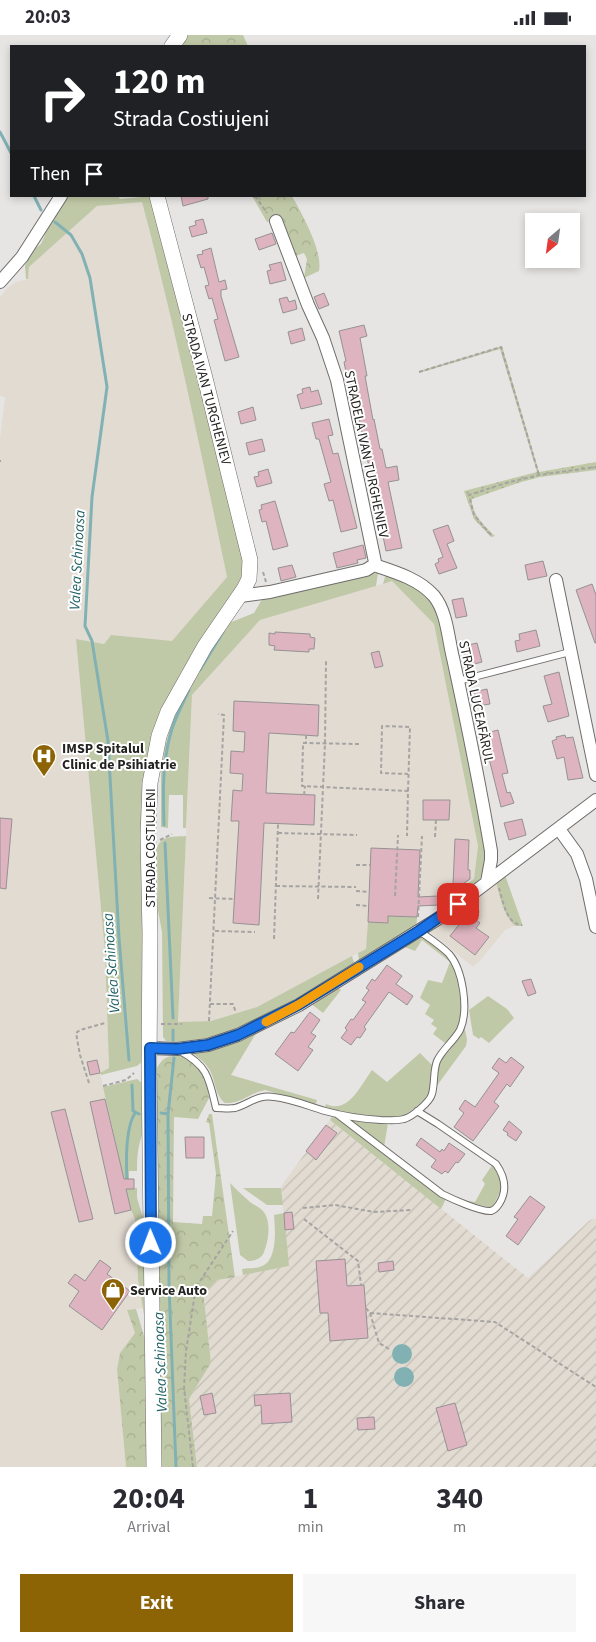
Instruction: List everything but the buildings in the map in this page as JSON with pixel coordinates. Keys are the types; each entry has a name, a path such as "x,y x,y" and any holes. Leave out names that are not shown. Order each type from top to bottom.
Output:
{"street":[{"path":"0,282 22,257 60,197"},
{"name":"STRADA IVAN TURGHENIEV","path":"157,197 250,560 250,571 244,589"},
{"name":"STRADELA IVAN TURGHENIEV","path":"276,221 338,380 374,556 374,565"},
{"path":"244,589 270,592 366,570 374,565"},
{"name":"STRADA LUCEAFĂRUL","path":"374,565 408,577 434,596 443,615 458,681 491,851 491,879"},
{"path":"556,580 596,775"},
{"name":"STRADA COSTIUJENI","path":"154,1467 148,835 150,783 156,749 164,722 184,681 244,589"},
{"path":"150,1048 177,1049 208,1045 238,1035 298,1005 444,915 596,800"},
{"path":"559,829 576,854 586,879 596,927"}],"lane":[{"path":"458,681 570,652"},
{"path":"177,1049 192,1057 204,1069 216,1107 233,1108 257,1097 272,1096 361,1119 402,1120 417,1111 432,1096 438,1059 460,1030 464,1016 464,1002 456,964 448,953 419,931"},
{"path":"336,1113 442,1194 486,1211 492,1211 497,1208 506,1189 496,1164 417,1111"}],"path":[{"path":"256,197 268,215 276,221"},
{"path":"419,372 501,347 539,475"},
{"path":"491,535 474,515 469,495 539,475 596,467"},
{"path":"318,899 325,743 326,661"},
{"path":"209,1021 224,715 218,714"},
{"path":"407,836 410,727 382,726 381,773 408,774"},
{"path":"306,735 306,743"},
{"path":"304,795 305,787 302,786 303,743 359,744"},
{"path":"305,787 408,791"},
{"path":"435,837 436,820"},
{"path":"274,939 278,824"},
{"path":"278,833 357,835"},
{"path":"395,896 398,835"},
{"path":"419,906 422,836"},
{"path":"391,860 396,860"},
{"path":"356,865 370,865"},
{"path":"491,879 508,915 517,925 522,925"},
{"path":"276,886 356,887"},
{"path":"356,891 369,892"},
{"path":"210,898 235,899"},
{"path":"356,905 368,906"},
{"path":"214,931 255,932"},
{"path":"210,1004 233,1004 236,1013"},
{"path":"89,1083 80,1055 76,1033 80,1030 105,1023"},
{"path":"161,1024 182,1024"},
{"path":"103,1086 126,1080 134,1073"},
{"path":"303,1208 335,1205 374,1212 411,1210"},
{"path":"304,1219 358,1261 362,1285"},
{"path":"193,1467 184,1388 186,1351 196,1287 232,1231"},
{"path":"366,1308 370,1313 379,1343 389,1349"},
{"path":"370,1313 495,1322 596,1387"}],"shaded area":[{"name":"IMSP Spitalul Clinic de Psihiatrie","path":"142,202 190,396 227,577 172,642 111,635 104,644 76,639 105,952 109,1068 100,1073 131,1210 135,1219 138,1280 143,1308 127,1310 135,1333 120,1353 117,1369 126,1467 0,1467 0,439 5,397 0,396 0,297 7,288 16,282 28,279 29,267 97,206"},
{"path":"392,581 434,624 478,846 474,879 439,905 418,906 417,917 388,916 388,923 366,949 257,1007 211,1021 178,1022 192,695 260,620"},
{"path":"496,882 503,906 515,926 505,930 473,967 428,930"},
{"path":"330,1120 528,1278 590,1220 596,1218 596,1467 197,1467 189,1399 211,1363 203,1290 210,1288 217,1280 288,1266 281,1186"}],"green space":[{"path":"186,35 243,35 248,45 180,45"},
{"path":"66,197 119,197 120,199 152,197 224,470 245,573 158,728 143,1061 137,1066 101,1075 100,1073 109,1068 105,952 76,639 104,644 111,635 172,641 227,577 177,342 142,202 97,206 29,267 28,279 26,279 25,266 28,258 32,251 41,244 53,216"},
{"path":"253,197 293,197 315,243 318,253 319,271 304,278 307,259 304,253 295,256 278,218 267,222"},
{"path":"502,346 539,472 596,462 596,470 540,477 472,499 473,509 476,514 495,536 491,537 474,519 464,491 537,472 500,349 419,373 419,371"},
{"path":"378,573 376,586 260,620 192,695 186,828 183,828 183,795 169,795 168,828 161,827 161,773 172,720 208,652 229,623 254,613 261,601 267,596 342,578"},
{"path":"386,573 431,597 441,621 448,668 456,696 488,845 482,875 477,883 467,888 453,905 457,892 474,879 478,846 434,624 392,581 383,584"},
{"path":"186,836 178,1022 211,1021 257,1007 352,956 355,966 295,1002 239,1031 214,1037 176,1042 166,1041 163,1037 162,932 158,911 157,848 165,839"},
{"path":"505,875 523,926 515,926 502,905 496,882"},
{"path":"388,916 417,917 416,930 359,963 358,953 366,949 368,922 388,923"},
{"path":"419,935 446,955 452,962 454,969 460,997 461,1018 449,1042 445,1043 433,1034 437,1028 431,1024 434,1020 425,1014 430,1005 420,998 428,980 442,983 450,962 422,940 415,951 402,946"},
{"path":"335,985 341,990 323,1013 310,1003"},
{"path":"488,996 507,1009 514,1018 489,1043 481,1037 479,1039 473,1035 469,1010"},
{"path":"272,1023 255,1035 231,1075 317,1100 316,1104 265,1090 236,1102 225,1103 217,1091 207,1066 191,1052"},
{"path":"464,1024 467,1040 466,1046 436,1087 441,1060 461,1033"},
{"path":"420,1053 433,1066 431,1087 424,1100 407,1114 399,1117 382,1117 325,1107 326,1104 334,1106 347,1102 353,1097 372,1070 387,1082"},
{"path":"180,1055 191,1060 201,1070 206,1080 209,1098 198,1119 174,1117 173,1222 202,1224 203,1216 212,1216 216,1174 209,1123 206,1122 209,1114 212,1114 235,1277 217,1280 210,1288 203,1290 211,1363 189,1399 197,1467 160,1467 155,1216 157,1068 161,1061 166,1058"},
{"path":"137,1079 142,1083 144,1131 138,1150 137,1171 129,1171 129,1188 137,1188 137,1198 144,1221 145,1321 138,1280 135,1219 131,1210 103,1087"},
{"path":"332,1117 338,1118 446,1199 441,1209 330,1120"},
{"path":"347,1119 388,1123 384,1147"},
{"path":"493,1164 497,1169 502,1188 492,1208 461,1200 475,1202 485,1184 482,1180"},
{"path":"230,1183 266,1215 268,1235 266,1245 263,1255 256,1260 248,1261 240,1255"},
{"path":"243,1188 281,1188 283,1205 267,1205"},
{"path":"284,1213 289,1266 243,1275 242,1269 260,1267 267,1263 271,1257 274,1243 274,1215"},
{"path":"136,1309 148,1349 149,1467 126,1467 117,1369 120,1353 135,1333 127,1310"}],"water":[{"path":"402,1344 409,1347 412,1354 409,1361 402,1364 395,1361 392,1354 395,1347"},
{"path":"404,1367 411,1370 414,1377 411,1384 404,1387 397,1384 394,1377 397,1370"}],"waterway":[{"name":"Valea Schinoasa","path":"0,132 10,151"},
{"name":"Valea Schinoasa","path":"34,197 41,210"},
{"name":"Valea Schinoasa","path":"55,222 71,235 82,254 90,278 107,387 92,497 85,626 92,641 108,741 119,938 129,1060"},
{"path":"200,670 223,632"},
{"path":"164,825 163,789 166,753 174,724 189,690"},
{"path":"165,843 173,1018"},
{"path":"173,1030 173,1040"},
{"path":"168,1114 174,1058"},
{"name":"Valea Schinoasa","path":"132,1085 133,1111 139,1114"},
{"path":"127,1181 126,1155 129,1128 135,1113"},
{"name":"Valea Schinoasa","path":"161,1113 168,1114 169,1285 176,1467"}],"slow traffic":[{"path":"266,1022 298,1005 359,967"}],"place":[{"name":"IMSP Spitalul Clinic de Psihiatrie","path":"44,777"},
{"name":"Service Auto","path":"113,1311"}],"route":[{"path":"151,1243 150,1048 177,1049 208,1045 238,1035 298,1005 419,931 458,904"}]}
